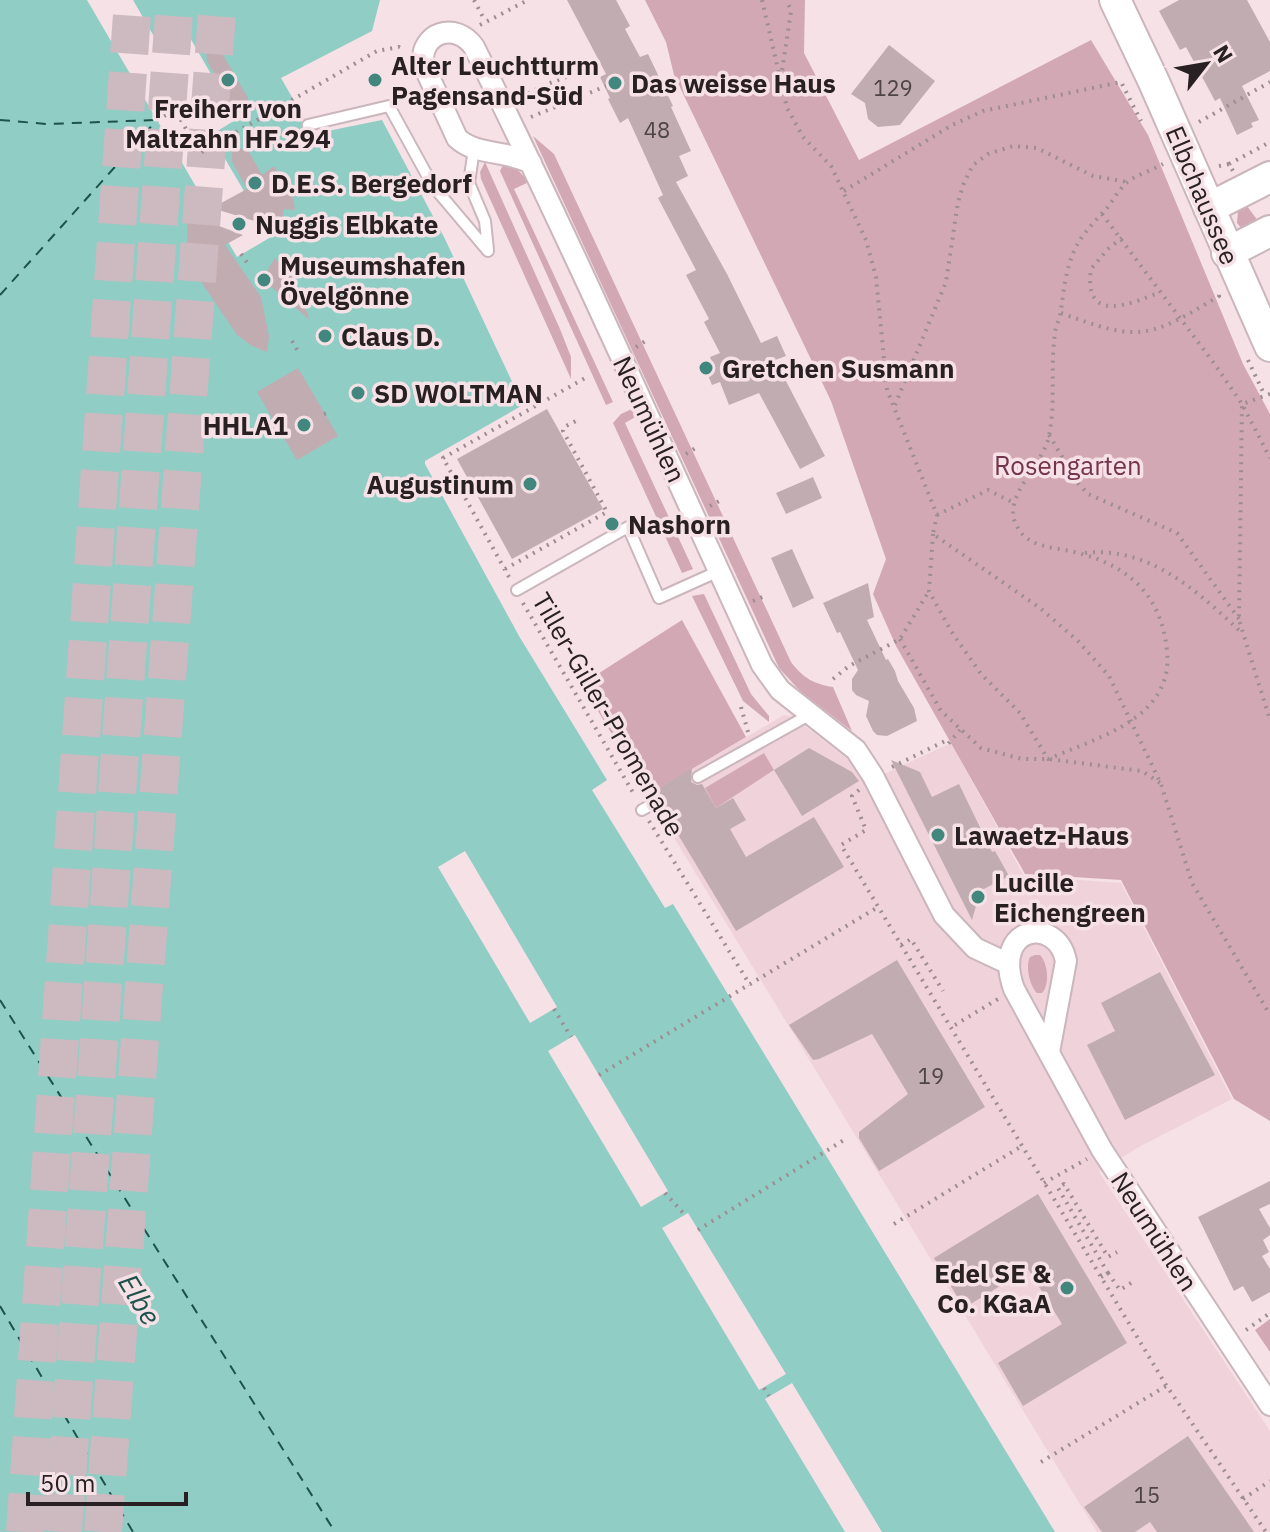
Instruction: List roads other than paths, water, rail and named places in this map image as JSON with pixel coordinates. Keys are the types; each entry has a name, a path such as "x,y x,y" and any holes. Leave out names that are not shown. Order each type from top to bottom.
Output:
{"main road":[{"name":"Elbchaussee","path":"1115,0 1270,346"},
{"path":"1209,208 1258,184"},
{"path":"1227,253 1270,231"}],"street":[{"name":"Neumühlen","path":"474,149 457,138 422,57 427,42 436,35 451,31 466,37 474,47 531,163 762,665 780,690 856,750 864,760 934,898 960,934 975,948 1007,963 1014,989 1102,1150 1270,1405"},
{"path":"474,149 507,153 531,163"},
{"path":"1007,963 1012,946 1019,939 1034,933 1053,938 1064,952 1066,961 1049,1052"}],"lane":[{"path":"308,125 389,106 433,186 488,251 485,221 469,183 474,149"},
{"path":"517,590 628,527 659,598 719,571"},
{"path":"698,777 809,715"},
{"path":"642,810 658,801"}],"water":[{"name":"Elbe","path":"0,0 380,0 372,31 281,78 313,134 382,120 445,239 523,405 425,461 425,464 519,636 607,780 592,790 665,908 673,904 1055,1532 0,1532"}],"tunnel":[{"path":"25,1532 133,0"},
{"path":"63,1532 175,0"},
{"path":"103,1532 218,0"}],"place":[{"name":"Freiherr von Maltzahn HF.294","path":"228,80"},
{"name":"Alter Leuchtturm Pagensand-Süd","path":"375,80"},
{"name":"Das weisse Haus","path":"615,83"},
{"name":"D.E.S. Bergedorf","path":"255,183"},
{"name":"Nuggis Elbkate","path":"239,224"},
{"name":"Museumshafen Övelgönne","path":"264,280"},
{"name":"Claus D.","path":"325,336"},
{"name":"Gretchen Susmann","path":"706,368"},
{"name":"SD WOLTMAN","path":"358,393"},
{"name":"HHLA1","path":"304,425"},
{"name":"Augustinum","path":"530,484"},
{"name":"Nashorn","path":"612,524"},
{"name":"Lawaetz-Haus","path":"938,835"},
{"name":"Lucille Eichengreen","path":"978,897"},
{"name":"Edel SE & Co. KGaA","path":"1067,1288"}],"park label":[{"name":"Rosengarten","path":"1068,465"}]}
